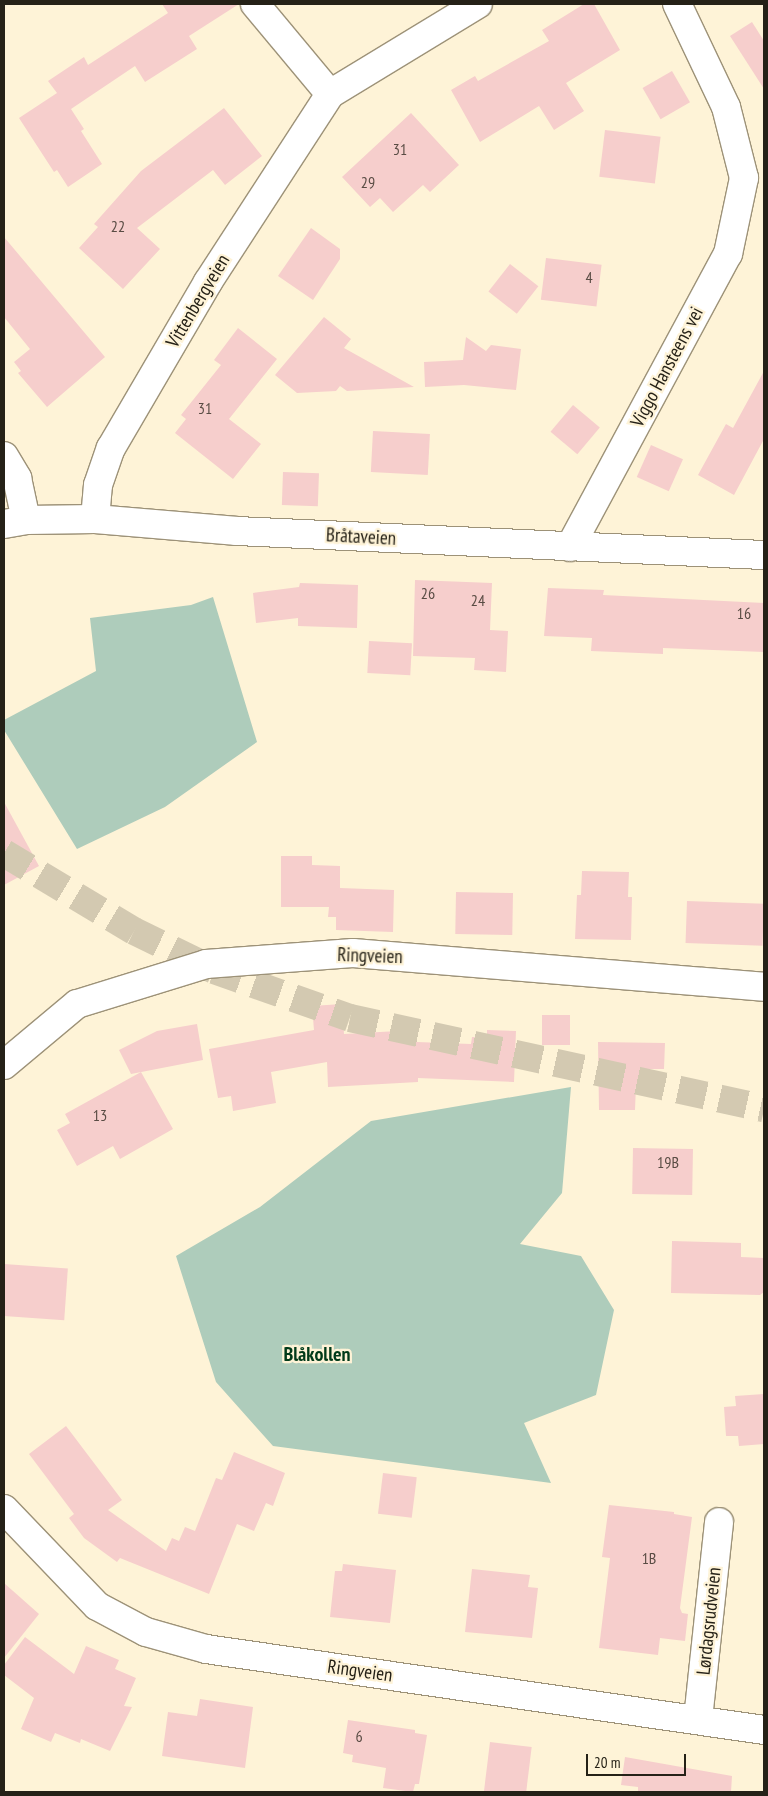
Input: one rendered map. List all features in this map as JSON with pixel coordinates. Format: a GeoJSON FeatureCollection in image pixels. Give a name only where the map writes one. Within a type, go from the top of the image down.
{"type":"FeatureCollection","features":[{"type":"Feature","properties":{"kind":"street"},"geometry":{"type":"LineString","coordinates":[[255,4],[330,94]]}},
{"type":"Feature","properties":{"kind":"street","name":"Vittenbergveien"},"geometry":{"type":"LineString","coordinates":[[95,520],[98,485],[111,448],[208,282],[330,94],[478,4]]}},
{"type":"Feature","properties":{"kind":"street","name":"Viggo Hansteens vei"},"geometry":{"type":"LineString","coordinates":[[570,547],[728,254],[754,186],[726,107],[678,4]]}},
{"type":"Feature","properties":{"kind":"street","name":"Bråtaveien"},"geometry":{"type":"LineString","coordinates":[[4,456],[17,478],[15,522],[95,520],[185,528],[764,555]]}},
{"type":"Feature","properties":{"kind":"street","name":"Ringveien"},"geometry":{"type":"LineString","coordinates":[[4,1065],[77,1004],[206,964],[353,953],[764,987]]}},
{"type":"Feature","properties":{"kind":"street","name":"Ringveien"},"geometry":{"type":"LineString","coordinates":[[4,1509],[97,1606],[146,1632],[206,1649],[764,1730]]}},
{"type":"Feature","properties":{"kind":"street","name":"Lørdagsrudveien"},"geometry":{"type":"LineString","coordinates":[[698,1720],[720,1522]]}},
{"type":"Feature","properties":{"kind":"green space"},"geometry":{"type":"Polygon","coordinates":[[[213,597],[257,742],[165,807],[77,849],[4,730],[4,720],[96,671],[90,618],[191,605],[213,597]]]}},
{"type":"Feature","properties":{"kind":"green space"},"geometry":{"type":"Polygon","coordinates":[[[571,1087],[562,1193],[520,1244],[581,1256],[614,1310],[596,1395],[524,1423],[551,1483],[273,1446],[216,1382],[176,1256],[260,1207],[371,1121],[571,1087]]]}},
{"type":"Feature","properties":{"kind":"building"},"geometry":{"type":"Polygon","coordinates":[[[162,4],[239,4],[189,36],[197,49],[145,82],[135,66],[71,109],[84,129],[81,131],[102,164],[68,187],[57,170],[54,172],[19,118],[57,93],[48,81],[84,57],[88,65],[168,13],[162,4]]]}},
{"type":"Feature","properties":{"kind":"building"},"geometry":{"type":"Polygon","coordinates":[[[584,4],[594,4],[620,50],[566,83],[584,111],[554,130],[539,106],[480,142],[451,90],[475,76],[478,81],[549,41],[542,30],[584,4]]]}},
{"type":"Feature","properties":{"kind":"building"},"geometry":{"type":"Polygon","coordinates":[[[752,22],[764,41],[764,89],[730,36],[752,22]]]}},
{"type":"Feature","properties":{"kind":"building"},"geometry":{"type":"Polygon","coordinates":[[[672,71],[690,102],[661,119],[643,88],[672,71]]]}},
{"type":"Feature","properties":{"kind":"building"},"geometry":{"type":"Polygon","coordinates":[[[224,108],[262,156],[225,185],[213,170],[137,228],[160,249],[123,289],[79,248],[98,227],[94,224],[141,171],[224,108]]]}},
{"type":"Feature","properties":{"kind":"building"},"geometry":{"type":"Polygon","coordinates":[[[411,113],[459,165],[430,192],[423,185],[393,212],[380,198],[370,207],[342,177],[411,113]]]}},
{"type":"Feature","properties":{"kind":"building"},"geometry":{"type":"Polygon","coordinates":[[[605,130],[661,137],[655,183],[599,177],[605,130]]]}},
{"type":"Feature","properties":{"kind":"building"},"geometry":{"type":"Polygon","coordinates":[[[311,228],[340,249],[340,259],[313,300],[278,276],[311,228]]]}},
{"type":"Feature","properties":{"kind":"building"},"geometry":{"type":"Polygon","coordinates":[[[4,237],[105,357],[47,407],[18,373],[21,371],[14,362],[30,349],[4,317],[4,237]]]}},
{"type":"Feature","properties":{"kind":"building"},"geometry":{"type":"Polygon","coordinates":[[[546,258],[602,265],[596,307],[541,300],[546,258]]]}},
{"type":"Feature","properties":{"kind":"building"},"geometry":{"type":"Polygon","coordinates":[[[510,264],[538,286],[517,314],[488,292],[510,264]]]}},
{"type":"Feature","properties":{"kind":"building"},"geometry":{"type":"Polygon","coordinates":[[[324,317],[351,339],[344,348],[414,387],[347,391],[340,386],[336,391],[297,393],[275,375],[324,317]]]}},
{"type":"Feature","properties":{"kind":"building"},"geometry":{"type":"Polygon","coordinates":[[[238,328],[277,359],[229,419],[261,444],[233,479],[175,433],[186,419],[181,415],[221,365],[214,360],[238,328]]]}},
{"type":"Feature","properties":{"kind":"building"},"geometry":{"type":"Polygon","coordinates":[[[466,337],[486,351],[491,345],[521,349],[516,390],[464,385],[425,387],[424,362],[463,360],[466,337]]]}},
{"type":"Feature","properties":{"kind":"building"},"geometry":{"type":"Polygon","coordinates":[[[764,371],[764,439],[734,495],[698,475],[726,424],[733,428],[764,371]]]}},
{"type":"Feature","properties":{"kind":"building"},"geometry":{"type":"Polygon","coordinates":[[[573,405],[600,427],[577,454],[551,432],[573,405]]]}},
{"type":"Feature","properties":{"kind":"building"},"geometry":{"type":"Polygon","coordinates":[[[373,431],[430,434],[428,475],[371,472],[373,431]]]}},
{"type":"Feature","properties":{"kind":"building"},"geometry":{"type":"Polygon","coordinates":[[[651,445],[683,459],[669,491],[637,477],[651,445]]]}},
{"type":"Feature","properties":{"kind":"building"},"geometry":{"type":"Polygon","coordinates":[[[283,472],[319,473],[318,506],[282,505],[283,472]]]}},
{"type":"Feature","properties":{"kind":"building"},"geometry":{"type":"Polygon","coordinates":[[[415,580],[492,583],[490,630],[508,631],[506,672],[474,670],[475,658],[413,656],[415,580]]]}},
{"type":"Feature","properties":{"kind":"building"},"geometry":{"type":"Polygon","coordinates":[[[300,583],[358,585],[357,628],[298,626],[298,618],[256,623],[253,593],[299,587],[300,583]]]}},
{"type":"Feature","properties":{"kind":"building"},"geometry":{"type":"Polygon","coordinates":[[[548,588],[604,590],[603,595],[764,603],[764,652],[663,648],[663,654],[591,651],[592,638],[544,636],[548,588]]]}},
{"type":"Feature","properties":{"kind":"building"},"geometry":{"type":"Polygon","coordinates":[[[369,641],[412,643],[410,675],[367,673],[369,641]]]}},
{"type":"Feature","properties":{"kind":"building"},"geometry":{"type":"Polygon","coordinates":[[[4,802],[39,866],[4,885],[4,802]]]}},
{"type":"Feature","properties":{"kind":"building"},"geometry":{"type":"Polygon","coordinates":[[[281,856],[312,856],[312,865],[340,866],[340,888],[394,890],[393,932],[336,930],[336,917],[328,917],[329,907],[281,907],[281,856]]]}},
{"type":"Feature","properties":{"kind":"building"},"geometry":{"type":"Polygon","coordinates":[[[582,871],[629,872],[628,897],[632,897],[631,940],[575,939],[577,895],[581,895],[582,871]]]}},
{"type":"Feature","properties":{"kind":"building"},"geometry":{"type":"Polygon","coordinates":[[[456,892],[513,893],[512,935],[455,934],[456,892]]]}},
{"type":"Feature","properties":{"kind":"building"},"geometry":{"type":"Polygon","coordinates":[[[687,901],[764,904],[762,946],[686,943],[687,901]]]}},
{"type":"Feature","properties":{"kind":"building"},"geometry":{"type":"Polygon","coordinates":[[[342,1004],[344,1034],[416,1030],[417,1042],[471,1044],[472,1037],[487,1038],[487,1030],[516,1031],[514,1082],[418,1078],[418,1082],[328,1087],[327,1062],[271,1072],[276,1103],[233,1111],[231,1096],[218,1098],[209,1049],[314,1030],[312,1006],[342,1004]]]}},
{"type":"Feature","properties":{"kind":"building"},"geometry":{"type":"Polygon","coordinates":[[[542,1015],[570,1015],[570,1045],[542,1045],[542,1015]]]}},
{"type":"Feature","properties":{"kind":"building"},"geometry":{"type":"Polygon","coordinates":[[[197,1024],[203,1060],[131,1074],[119,1050],[157,1031],[197,1024]]]}},
{"type":"Feature","properties":{"kind":"building"},"geometry":{"type":"Polygon","coordinates":[[[598,1042],[665,1043],[664,1069],[649,1069],[649,1085],[636,1085],[635,1110],[599,1110],[598,1042]]]}},
{"type":"Feature","properties":{"kind":"building"},"geometry":{"type":"Polygon","coordinates":[[[141,1072],[173,1129],[120,1159],[113,1146],[77,1166],[57,1130],[70,1123],[65,1114],[141,1072]]]}},
{"type":"Feature","properties":{"kind":"building"},"geometry":{"type":"Polygon","coordinates":[[[633,1148],[693,1149],[692,1195],[632,1194],[633,1148]]]}},
{"type":"Feature","properties":{"kind":"building"},"geometry":{"type":"Polygon","coordinates":[[[672,1241],[741,1243],[741,1257],[764,1258],[764,1292],[760,1295],[671,1293],[672,1241]]]}},
{"type":"Feature","properties":{"kind":"building"},"geometry":{"type":"Polygon","coordinates":[[[4,1264],[68,1268],[64,1320],[4,1316],[4,1264]]]}},
{"type":"Feature","properties":{"kind":"building"},"geometry":{"type":"Polygon","coordinates":[[[764,1394],[764,1444],[739,1446],[738,1436],[726,1436],[724,1407],[736,1406],[735,1396],[764,1394]]]}},
{"type":"Feature","properties":{"kind":"building"},"geometry":{"type":"Polygon","coordinates":[[[66,1426],[122,1500],[108,1510],[166,1551],[172,1538],[179,1541],[185,1527],[195,1531],[216,1478],[222,1480],[234,1452],[285,1473],[273,1506],[266,1503],[254,1531],[237,1524],[209,1594],[120,1558],[117,1562],[84,1538],[69,1518],[74,1514],[29,1454],[66,1426]]]}},
{"type":"Feature","properties":{"kind":"building"},"geometry":{"type":"Polygon","coordinates":[[[383,1473],[417,1477],[412,1518],[378,1514],[383,1473]]]}},
{"type":"Feature","properties":{"kind":"building"},"geometry":{"type":"Polygon","coordinates":[[[609,1505],[674,1512],[674,1514],[692,1517],[680,1608],[682,1613],[688,1614],[685,1641],[660,1638],[658,1655],[599,1648],[610,1558],[602,1557],[609,1505]]]}},
{"type":"Feature","properties":{"kind":"building"},"geometry":{"type":"Polygon","coordinates":[[[343,1564],[396,1570],[390,1623],[330,1617],[335,1571],[342,1571],[343,1564]]]}},
{"type":"Feature","properties":{"kind":"building"},"geometry":{"type":"Polygon","coordinates":[[[472,1569],[530,1575],[528,1587],[538,1588],[532,1638],[465,1632],[472,1569]]]}},
{"type":"Feature","properties":{"kind":"building"},"geometry":{"type":"Polygon","coordinates":[[[4,1583],[39,1614],[4,1658],[4,1583]]]}},
{"type":"Feature","properties":{"kind":"building"},"geometry":{"type":"Polygon","coordinates":[[[25,1637],[74,1674],[86,1646],[119,1660],[115,1669],[136,1678],[124,1706],[132,1707],[110,1751],[81,1739],[80,1743],[55,1733],[51,1742],[21,1729],[34,1698],[4,1675],[4,1665],[25,1637]]]}},
{"type":"Feature","properties":{"kind":"building"},"geometry":{"type":"Polygon","coordinates":[[[200,1699],[253,1707],[245,1768],[162,1756],[168,1712],[197,1716],[200,1699]]]}},
{"type":"Feature","properties":{"kind":"building"},"geometry":{"type":"Polygon","coordinates":[[[348,1720],[415,1730],[415,1733],[427,1735],[419,1784],[415,1784],[413,1792],[383,1788],[386,1768],[352,1762],[353,1755],[343,1753],[348,1720]]]}},
{"type":"Feature","properties":{"kind":"building"},"geometry":{"type":"Polygon","coordinates":[[[490,1742],[532,1747],[526,1792],[484,1792],[490,1742]]]}},
{"type":"Feature","properties":{"kind":"building"},"geometry":{"type":"Polygon","coordinates":[[[625,1757],[732,1776],[731,1792],[638,1792],[638,1787],[621,1785],[625,1757]]]}},
{"type":"Feature","properties":{"kind":"tunnel"},"geometry":{"type":"LineString","coordinates":[[4,853],[134,931],[214,970],[350,1018],[764,1108]]}},
{"type":"Feature","properties":{"kind":"district","name":"Blåkollen"},"geometry":{"type":"Point","coordinates":[317,1354]}}]}
